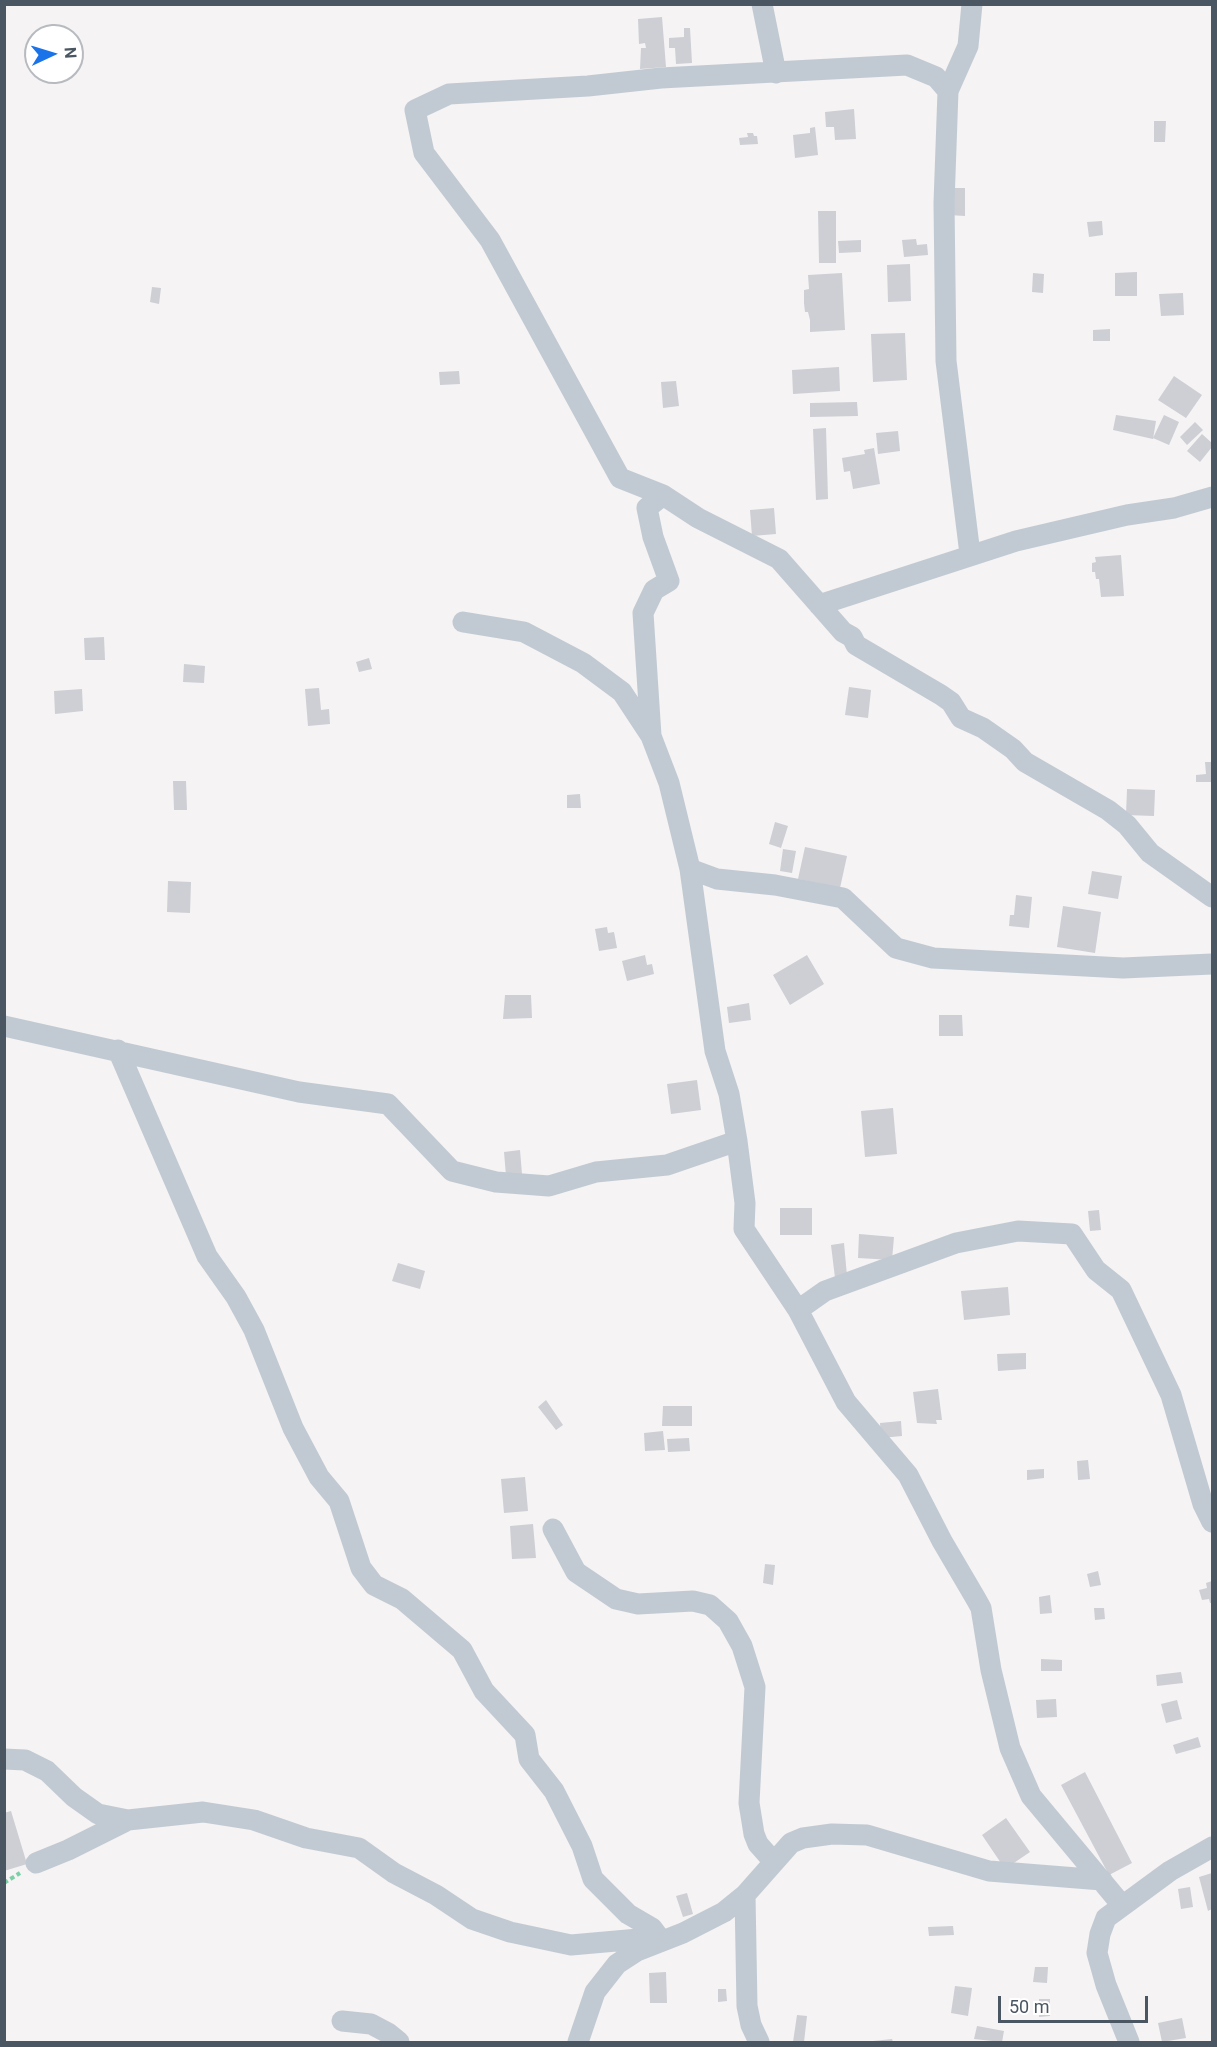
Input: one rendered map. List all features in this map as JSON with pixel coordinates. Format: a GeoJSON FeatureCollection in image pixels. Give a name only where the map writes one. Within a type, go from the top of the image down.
{"type":"FeatureCollection","features":[{"type":"Feature","properties":{"kind":"street"},"geometry":{"type":"LineString","coordinates":[[762,4],[776,73]]}},
{"type":"Feature","properties":{"kind":"street"},"geometry":{"type":"LineString","coordinates":[[970,554],[946,361],[944,203],[948,91],[968,46],[972,4]]}},
{"type":"Feature","properties":{"kind":"street"},"geometry":{"type":"LineString","coordinates":[[948,91],[936,77],[907,65],[661,78],[588,86],[449,94],[415,110],[424,153],[490,240],[620,478],[663,495],[698,518],[779,559],[843,632],[852,637],[856,645],[941,694],[951,702],[961,718],[1014,749],[1025,762],[1108,810],[1127,825],[1150,853],[1212,897]]}},
{"type":"Feature","properties":{"kind":"street"},"geometry":{"type":"LineString","coordinates":[[651,736],[643,613],[654,590],[669,581],[653,537],[647,508],[663,495]]}},
{"type":"Feature","properties":{"kind":"street"},"geometry":{"type":"LineString","coordinates":[[819,605],[970,554],[1016,541],[1127,515],[1174,508],[1212,497]]}},
{"type":"Feature","properties":{"kind":"street"},"geometry":{"type":"LineString","coordinates":[[463,622],[524,632],[583,663],[622,692],[651,736],[669,783],[690,869],[715,1051],[729,1094],[737,1141],[745,1203],[744,1229],[798,1310],[846,1402],[908,1475],[942,1541],[981,1608],[991,1670],[1010,1748],[1031,1796],[1121,1904]]}},
{"type":"Feature","properties":{"kind":"street"},"geometry":{"type":"LineString","coordinates":[[690,869],[717,879],[775,885],[843,898],[896,948],[933,958],[1123,968],[1212,964]]}},
{"type":"Feature","properties":{"kind":"street"},"geometry":{"type":"LineString","coordinates":[[4,1026],[299,1092],[388,1104],[452,1171],[496,1182],[549,1186],[596,1172],[667,1165],[737,1141]]}},
{"type":"Feature","properties":{"kind":"street"},"geometry":{"type":"LineString","coordinates":[[118,1050],[207,1256],[237,1298],[254,1330],[297,1436],[319,1477],[339,1501],[361,1568],[374,1585],[402,1599],[462,1650],[484,1691],[525,1735],[529,1759],[554,1791],[582,1846],[593,1879],[628,1914],[652,1929],[659,1940]]}},
{"type":"Feature","properties":{"kind":"street"},"geometry":{"type":"LineString","coordinates":[[798,1310],[825,1292],[956,1243],[1018,1231],[1072,1233],[1096,1270],[1121,1290],[1171,1395],[1203,1504],[1212,1521]]}},
{"type":"Feature","properties":{"kind":"street"},"geometry":{"type":"LineString","coordinates":[[553,1529],[576,1572],[615,1599],[638,1604],[693,1601],[710,1605],[728,1621],[742,1646],[755,1687],[749,1803],[754,1834],[758,1844],[774,1862]]}},
{"type":"Feature","properties":{"kind":"street"},"geometry":{"type":"LineString","coordinates":[[4,1759],[25,1760],[47,1771],[74,1797],[98,1814],[128,1820],[202,1812],[254,1820],[306,1838],[360,1848],[394,1873],[471,1919],[510,1932],[571,1945],[650,1938],[659,1940]]}},
{"type":"Feature","properties":{"kind":"street"},"geometry":{"type":"LineString","coordinates":[[36,1863],[94,1838],[128,1820]]}},
{"type":"Feature","properties":{"kind":"street"},"geometry":{"type":"LineString","coordinates":[[578,2043],[595,1992],[618,1964],[659,1940],[683,1933],[724,1912],[745,1895],[791,1843],[803,1838],[832,1834],[867,1835],[988,1871],[1102,1880]]}},
{"type":"Feature","properties":{"kind":"street"},"geometry":{"type":"LineString","coordinates":[[1129,2043],[1106,1985],[1097,1953],[1106,1918],[1121,1904],[1170,1871],[1212,1847]]}},
{"type":"Feature","properties":{"kind":"street"},"geometry":{"type":"LineString","coordinates":[[745,1895],[747,2006],[751,2025],[759,2043]]}},
{"type":"Feature","properties":{"kind":"street"},"geometry":{"type":"LineString","coordinates":[[342,2021],[371,2024],[388,2032],[399,2043]]}},
{"type":"Feature","properties":{"kind":"building"},"geometry":{"type":"Polygon","coordinates":[[[662,17],[666,67],[640,69],[641,48],[646,48],[645,43],[639,44],[638,19],[662,17]]]}},
{"type":"Feature","properties":{"kind":"building"},"geometry":{"type":"Polygon","coordinates":[[[684,28],[690,28],[692,63],[676,64],[675,48],[669,48],[669,38],[684,37],[684,28]]]}},
{"type":"Feature","properties":{"kind":"building"},"geometry":{"type":"Polygon","coordinates":[[[854,109],[856,139],[835,140],[834,127],[826,127],[825,112],[854,109]]]}},
{"type":"Feature","properties":{"kind":"building"},"geometry":{"type":"Polygon","coordinates":[[[1154,121],[1166,121],[1165,142],[1154,142],[1154,121]]]}},
{"type":"Feature","properties":{"kind":"building"},"geometry":{"type":"Polygon","coordinates":[[[815,127],[818,155],[795,158],[793,135],[810,133],[810,128],[815,127]]]}},
{"type":"Feature","properties":{"kind":"building"},"geometry":{"type":"Polygon","coordinates":[[[747,133],[757,136],[758,144],[740,145],[739,138],[748,137],[747,133]]]}},
{"type":"Feature","properties":{"kind":"building"},"geometry":{"type":"Polygon","coordinates":[[[950,188],[965,188],[965,216],[949,215],[950,188]]]}},
{"type":"Feature","properties":{"kind":"building"},"geometry":{"type":"Polygon","coordinates":[[[818,211],[836,211],[836,263],[819,263],[818,211]]]}},
{"type":"Feature","properties":{"kind":"building"},"geometry":{"type":"Polygon","coordinates":[[[1102,221],[1103,235],[1089,237],[1087,222],[1102,221]]]}},
{"type":"Feature","properties":{"kind":"building"},"geometry":{"type":"Polygon","coordinates":[[[916,239],[917,245],[927,244],[928,255],[904,257],[902,240],[916,239]]]}},
{"type":"Feature","properties":{"kind":"building"},"geometry":{"type":"Polygon","coordinates":[[[861,240],[861,252],[839,253],[838,241],[861,240]]]}},
{"type":"Feature","properties":{"kind":"building"},"geometry":{"type":"Polygon","coordinates":[[[910,264],[911,301],[888,302],[887,265],[910,264]]]}},
{"type":"Feature","properties":{"kind":"building"},"geometry":{"type":"Polygon","coordinates":[[[1137,272],[1137,296],[1115,296],[1115,273],[1137,272]]]}},
{"type":"Feature","properties":{"kind":"building"},"geometry":{"type":"Polygon","coordinates":[[[842,273],[845,330],[810,332],[810,320],[808,312],[805,312],[804,303],[804,290],[809,289],[808,275],[842,273]]]}},
{"type":"Feature","properties":{"kind":"building"},"geometry":{"type":"Polygon","coordinates":[[[1033,273],[1044,274],[1043,293],[1032,292],[1033,273]]]}},
{"type":"Feature","properties":{"kind":"building"},"geometry":{"type":"Polygon","coordinates":[[[152,287],[161,288],[159,304],[150,302],[152,287]]]}},
{"type":"Feature","properties":{"kind":"building"},"geometry":{"type":"Polygon","coordinates":[[[1183,293],[1184,315],[1161,316],[1159,294],[1183,293]]]}},
{"type":"Feature","properties":{"kind":"building"},"geometry":{"type":"Polygon","coordinates":[[[1110,329],[1110,341],[1093,341],[1093,330],[1110,329]]]}},
{"type":"Feature","properties":{"kind":"building"},"geometry":{"type":"Polygon","coordinates":[[[905,333],[907,380],[873,382],[871,334],[905,333]]]}},
{"type":"Feature","properties":{"kind":"building"},"geometry":{"type":"Polygon","coordinates":[[[839,367],[840,391],[793,394],[792,370],[839,367]]]}},
{"type":"Feature","properties":{"kind":"building"},"geometry":{"type":"Polygon","coordinates":[[[459,371],[460,384],[440,385],[439,372],[459,371]]]}},
{"type":"Feature","properties":{"kind":"building"},"geometry":{"type":"Polygon","coordinates":[[[1174,376],[1202,395],[1186,418],[1158,400],[1174,376]]]}},
{"type":"Feature","properties":{"kind":"building"},"geometry":{"type":"Polygon","coordinates":[[[676,381],[679,406],[663,408],[661,382],[676,381]]]}},
{"type":"Feature","properties":{"kind":"building"},"geometry":{"type":"Polygon","coordinates":[[[857,402],[858,416],[810,417],[810,403],[857,402]]]}},
{"type":"Feature","properties":{"kind":"building"},"geometry":{"type":"Polygon","coordinates":[[[1116,415],[1156,421],[1153,439],[1113,430],[1116,415]]]}},
{"type":"Feature","properties":{"kind":"building"},"geometry":{"type":"Polygon","coordinates":[[[1164,415],[1179,422],[1169,445],[1153,438],[1164,415]]]}},
{"type":"Feature","properties":{"kind":"building"},"geometry":{"type":"Polygon","coordinates":[[[1195,422],[1203,430],[1187,445],[1180,437],[1195,422]]]}},
{"type":"Feature","properties":{"kind":"building"},"geometry":{"type":"Polygon","coordinates":[[[826,428],[828,499],[816,500],[813,429],[826,428]]]}},
{"type":"Feature","properties":{"kind":"building"},"geometry":{"type":"Polygon","coordinates":[[[898,431],[900,451],[878,454],[876,433],[898,431]]]}},
{"type":"Feature","properties":{"kind":"building"},"geometry":{"type":"Polygon","coordinates":[[[1202,434],[1212,443],[1212,447],[1200,462],[1187,451],[1202,434]]]}},
{"type":"Feature","properties":{"kind":"building"},"geometry":{"type":"Polygon","coordinates":[[[874,448],[880,484],[853,489],[850,471],[844,472],[842,458],[865,454],[864,450],[874,448]]]}},
{"type":"Feature","properties":{"kind":"building"},"geometry":{"type":"Polygon","coordinates":[[[774,508],[776,534],[752,536],[750,510],[774,508]]]}},
{"type":"Feature","properties":{"kind":"building"},"geometry":{"type":"Polygon","coordinates":[[[1121,555],[1124,596],[1101,597],[1099,579],[1096,579],[1095,572],[1092,572],[1092,563],[1096,562],[1095,557],[1121,555]]]}},
{"type":"Feature","properties":{"kind":"building"},"geometry":{"type":"Polygon","coordinates":[[[104,637],[105,660],[85,660],[84,638],[104,637]]]}},
{"type":"Feature","properties":{"kind":"building"},"geometry":{"type":"Polygon","coordinates":[[[369,658],[372,669],[359,672],[356,662],[369,658]]]}},
{"type":"Feature","properties":{"kind":"building"},"geometry":{"type":"Polygon","coordinates":[[[184,664],[205,666],[204,683],[183,682],[184,664]]]}},
{"type":"Feature","properties":{"kind":"building"},"geometry":{"type":"Polygon","coordinates":[[[849,687],[871,690],[868,718],[845,715],[849,687]]]}},
{"type":"Feature","properties":{"kind":"building"},"geometry":{"type":"Polygon","coordinates":[[[319,688],[321,710],[329,709],[330,724],[308,726],[305,689],[319,688]]]}},
{"type":"Feature","properties":{"kind":"building"},"geometry":{"type":"Polygon","coordinates":[[[82,689],[83,711],[55,714],[54,691],[82,689]]]}},
{"type":"Feature","properties":{"kind":"building"},"geometry":{"type":"Polygon","coordinates":[[[1205,762],[1212,762],[1212,782],[1196,782],[1196,775],[1206,774],[1205,762]]]}},
{"type":"Feature","properties":{"kind":"building"},"geometry":{"type":"Polygon","coordinates":[[[173,781],[186,781],[187,810],[174,810],[173,781]]]}},
{"type":"Feature","properties":{"kind":"building"},"geometry":{"type":"Polygon","coordinates":[[[1127,789],[1155,790],[1154,816],[1126,815],[1127,789]]]}},
{"type":"Feature","properties":{"kind":"building"},"geometry":{"type":"Polygon","coordinates":[[[580,794],[581,808],[567,808],[567,795],[580,794]]]}},
{"type":"Feature","properties":{"kind":"building"},"geometry":{"type":"Polygon","coordinates":[[[775,822],[788,826],[781,848],[769,844],[775,822]]]}},
{"type":"Feature","properties":{"kind":"building"},"geometry":{"type":"Polygon","coordinates":[[[805,847],[847,856],[840,888],[798,879],[805,847]]]}},
{"type":"Feature","properties":{"kind":"building"},"geometry":{"type":"Polygon","coordinates":[[[783,849],[796,851],[792,873],[780,871],[783,849]]]}},
{"type":"Feature","properties":{"kind":"building"},"geometry":{"type":"Polygon","coordinates":[[[1092,871],[1122,876],[1118,899],[1088,894],[1092,871]]]}},
{"type":"Feature","properties":{"kind":"building"},"geometry":{"type":"Polygon","coordinates":[[[168,881],[191,882],[190,913],[167,912],[168,881]]]}},
{"type":"Feature","properties":{"kind":"building"},"geometry":{"type":"Polygon","coordinates":[[[1016,895],[1032,897],[1029,928],[1009,926],[1010,915],[1014,915],[1016,895]]]}},
{"type":"Feature","properties":{"kind":"building"},"geometry":{"type":"Polygon","coordinates":[[[1063,906],[1101,912],[1095,953],[1057,947],[1063,906]]]}},
{"type":"Feature","properties":{"kind":"building"},"geometry":{"type":"Polygon","coordinates":[[[607,927],[608,933],[614,932],[617,948],[599,951],[595,929],[607,927]]]}},
{"type":"Feature","properties":{"kind":"building"},"geometry":{"type":"Polygon","coordinates":[[[645,955],[647,965],[652,964],[654,974],[627,981],[622,961],[645,955]]]}},
{"type":"Feature","properties":{"kind":"building"},"geometry":{"type":"Polygon","coordinates":[[[807,955],[824,984],[790,1005],[773,975],[807,955]]]}},
{"type":"Feature","properties":{"kind":"building"},"geometry":{"type":"Polygon","coordinates":[[[505,995],[531,995],[532,1018],[503,1019],[505,995]]]}},
{"type":"Feature","properties":{"kind":"building"},"geometry":{"type":"Polygon","coordinates":[[[749,1003],[751,1020],[729,1023],[727,1007],[749,1003]]]}},
{"type":"Feature","properties":{"kind":"building"},"geometry":{"type":"Polygon","coordinates":[[[939,1015],[962,1015],[963,1036],[939,1036],[939,1015]]]}},
{"type":"Feature","properties":{"kind":"building"},"geometry":{"type":"Polygon","coordinates":[[[697,1080],[701,1110],[671,1114],[667,1084],[697,1080]]]}},
{"type":"Feature","properties":{"kind":"building"},"geometry":{"type":"Polygon","coordinates":[[[893,1108],[897,1154],[865,1157],[861,1111],[893,1108]]]}},
{"type":"Feature","properties":{"kind":"building"},"geometry":{"type":"Polygon","coordinates":[[[520,1150],[522,1174],[506,1176],[504,1152],[520,1150]]]}},
{"type":"Feature","properties":{"kind":"building"},"geometry":{"type":"Polygon","coordinates":[[[780,1208],[812,1208],[812,1235],[780,1235],[780,1208]]]}},
{"type":"Feature","properties":{"kind":"building"},"geometry":{"type":"Polygon","coordinates":[[[1099,1210],[1101,1230],[1090,1231],[1088,1211],[1099,1210]]]}},
{"type":"Feature","properties":{"kind":"building"},"geometry":{"type":"Polygon","coordinates":[[[859,1234],[894,1237],[892,1260],[858,1258],[859,1234]]]}},
{"type":"Feature","properties":{"kind":"building"},"geometry":{"type":"Polygon","coordinates":[[[844,1243],[847,1276],[835,1278],[831,1245],[844,1243]]]}},
{"type":"Feature","properties":{"kind":"building"},"geometry":{"type":"Polygon","coordinates":[[[398,1263],[425,1271],[420,1289],[392,1281],[398,1263]]]}},
{"type":"Feature","properties":{"kind":"building"},"geometry":{"type":"Polygon","coordinates":[[[1008,1287],[1010,1315],[964,1320],[961,1291],[1008,1287]]]}},
{"type":"Feature","properties":{"kind":"building"},"geometry":{"type":"Polygon","coordinates":[[[1026,1353],[1026,1369],[998,1371],[997,1354],[1026,1353]]]}},
{"type":"Feature","properties":{"kind":"building"},"geometry":{"type":"Polygon","coordinates":[[[938,1389],[942,1420],[936,1420],[937,1424],[917,1423],[913,1392],[938,1389]]]}},
{"type":"Feature","properties":{"kind":"building"},"geometry":{"type":"Polygon","coordinates":[[[546,1400],[563,1425],[556,1430],[538,1407],[546,1400]]]}},
{"type":"Feature","properties":{"kind":"building"},"geometry":{"type":"Polygon","coordinates":[[[663,1406],[692,1406],[692,1426],[662,1426],[663,1406]]]}},
{"type":"Feature","properties":{"kind":"building"},"geometry":{"type":"Polygon","coordinates":[[[901,1421],[902,1436],[881,1438],[880,1423],[901,1421]]]}},
{"type":"Feature","properties":{"kind":"building"},"geometry":{"type":"Polygon","coordinates":[[[663,1431],[665,1450],[645,1451],[644,1433],[663,1431]]]}},
{"type":"Feature","properties":{"kind":"building"},"geometry":{"type":"Polygon","coordinates":[[[689,1438],[690,1451],[668,1452],[667,1439],[689,1438]]]}},
{"type":"Feature","properties":{"kind":"building"},"geometry":{"type":"Polygon","coordinates":[[[1088,1460],[1090,1479],[1078,1480],[1077,1461],[1088,1460]]]}},
{"type":"Feature","properties":{"kind":"building"},"geometry":{"type":"Polygon","coordinates":[[[1044,1469],[1044,1478],[1027,1480],[1027,1470],[1044,1469]]]}},
{"type":"Feature","properties":{"kind":"building"},"geometry":{"type":"Polygon","coordinates":[[[525,1477],[528,1511],[504,1513],[501,1479],[525,1477]]]}},
{"type":"Feature","properties":{"kind":"building"},"geometry":{"type":"Polygon","coordinates":[[[533,1524],[536,1558],[512,1559],[510,1526],[533,1524]]]}},
{"type":"Feature","properties":{"kind":"building"},"geometry":{"type":"Polygon","coordinates":[[[765,1564],[775,1565],[773,1585],[763,1583],[765,1564]]]}},
{"type":"Feature","properties":{"kind":"building"},"geometry":{"type":"Polygon","coordinates":[[[1098,1571],[1101,1585],[1090,1587],[1087,1574],[1098,1571]]]}},
{"type":"Feature","properties":{"kind":"building"},"geometry":{"type":"Polygon","coordinates":[[[1212,1581],[1212,1603],[1210,1603],[1209,1599],[1202,1600],[1199,1590],[1207,1588],[1206,1583],[1212,1581]]]}},
{"type":"Feature","properties":{"kind":"building"},"geometry":{"type":"Polygon","coordinates":[[[1050,1595],[1052,1613],[1040,1614],[1039,1597],[1050,1595]]]}},
{"type":"Feature","properties":{"kind":"building"},"geometry":{"type":"Polygon","coordinates":[[[1094,1608],[1104,1608],[1105,1619],[1095,1620],[1094,1608]]]}},
{"type":"Feature","properties":{"kind":"building"},"geometry":{"type":"Polygon","coordinates":[[[1041,1659],[1062,1660],[1062,1671],[1041,1671],[1041,1659]]]}},
{"type":"Feature","properties":{"kind":"building"},"geometry":{"type":"Polygon","coordinates":[[[1181,1672],[1183,1683],[1157,1686],[1156,1675],[1181,1672]]]}},
{"type":"Feature","properties":{"kind":"building"},"geometry":{"type":"Polygon","coordinates":[[[1056,1699],[1057,1717],[1037,1718],[1036,1700],[1056,1699]]]}},
{"type":"Feature","properties":{"kind":"building"},"geometry":{"type":"Polygon","coordinates":[[[1177,1700],[1182,1719],[1166,1723],[1161,1704],[1177,1700]]]}},
{"type":"Feature","properties":{"kind":"building"},"geometry":{"type":"Polygon","coordinates":[[[1198,1737],[1201,1747],[1176,1754],[1173,1745],[1198,1737]]]}},
{"type":"Feature","properties":{"kind":"building"},"geometry":{"type":"Polygon","coordinates":[[[1085,1772],[1132,1863],[1109,1875],[1061,1785],[1085,1772]]]}},
{"type":"Feature","properties":{"kind":"building"},"geometry":{"type":"Polygon","coordinates":[[[11,1811],[27,1864],[4,1871],[4,1813],[11,1811]]]}},
{"type":"Feature","properties":{"kind":"building"},"geometry":{"type":"Polygon","coordinates":[[[1006,1818],[1030,1852],[1005,1869],[982,1835],[1006,1818]]]}},
{"type":"Feature","properties":{"kind":"building"},"geometry":{"type":"Polygon","coordinates":[[[1212,1873],[1212,1909],[1208,1911],[1199,1877],[1212,1873]]]}},
{"type":"Feature","properties":{"kind":"building"},"geometry":{"type":"Polygon","coordinates":[[[1190,1887],[1193,1907],[1181,1909],[1178,1889],[1190,1887]]]}},
{"type":"Feature","properties":{"kind":"building"},"geometry":{"type":"Polygon","coordinates":[[[687,1893],[693,1914],[683,1917],[676,1896],[687,1893]]]}},
{"type":"Feature","properties":{"kind":"building"},"geometry":{"type":"Polygon","coordinates":[[[953,1926],[954,1935],[929,1936],[928,1927],[953,1926]]]}},
{"type":"Feature","properties":{"kind":"building"},"geometry":{"type":"Polygon","coordinates":[[[1035,1967],[1048,1967],[1047,1983],[1033,1982],[1035,1967]]]}},
{"type":"Feature","properties":{"kind":"building"},"geometry":{"type":"Polygon","coordinates":[[[666,1972],[667,2003],[650,2003],[649,1973],[666,1972]]]}},
{"type":"Feature","properties":{"kind":"building"},"geometry":{"type":"Polygon","coordinates":[[[955,1986],[972,1988],[968,2016],[951,2013],[955,1986]]]}},
{"type":"Feature","properties":{"kind":"building"},"geometry":{"type":"Polygon","coordinates":[[[718,1989],[726,1989],[727,2001],[718,2002],[718,1989]]]}},
{"type":"Feature","properties":{"kind":"building"},"geometry":{"type":"Polygon","coordinates":[[[1039,1999],[1050,1999],[1050,2016],[1039,2017],[1039,1999]]]}},
{"type":"Feature","properties":{"kind":"building"},"geometry":{"type":"Polygon","coordinates":[[[797,2015],[807,2016],[804,2042],[793,2042],[797,2015]]]}},
{"type":"Feature","properties":{"kind":"building"},"geometry":{"type":"Polygon","coordinates":[[[1182,2018],[1186,2038],[1162,2042],[1158,2023],[1182,2018]]]}},
{"type":"Feature","properties":{"kind":"building"},"geometry":{"type":"Polygon","coordinates":[[[977,2026],[1004,2031],[1002,2042],[974,2039],[977,2026]]]}},
{"type":"Feature","properties":{"kind":"building"},"geometry":{"type":"Polygon","coordinates":[[[892,2039],[893,2042],[873,2042],[873,2041],[892,2039]]]}}]}
